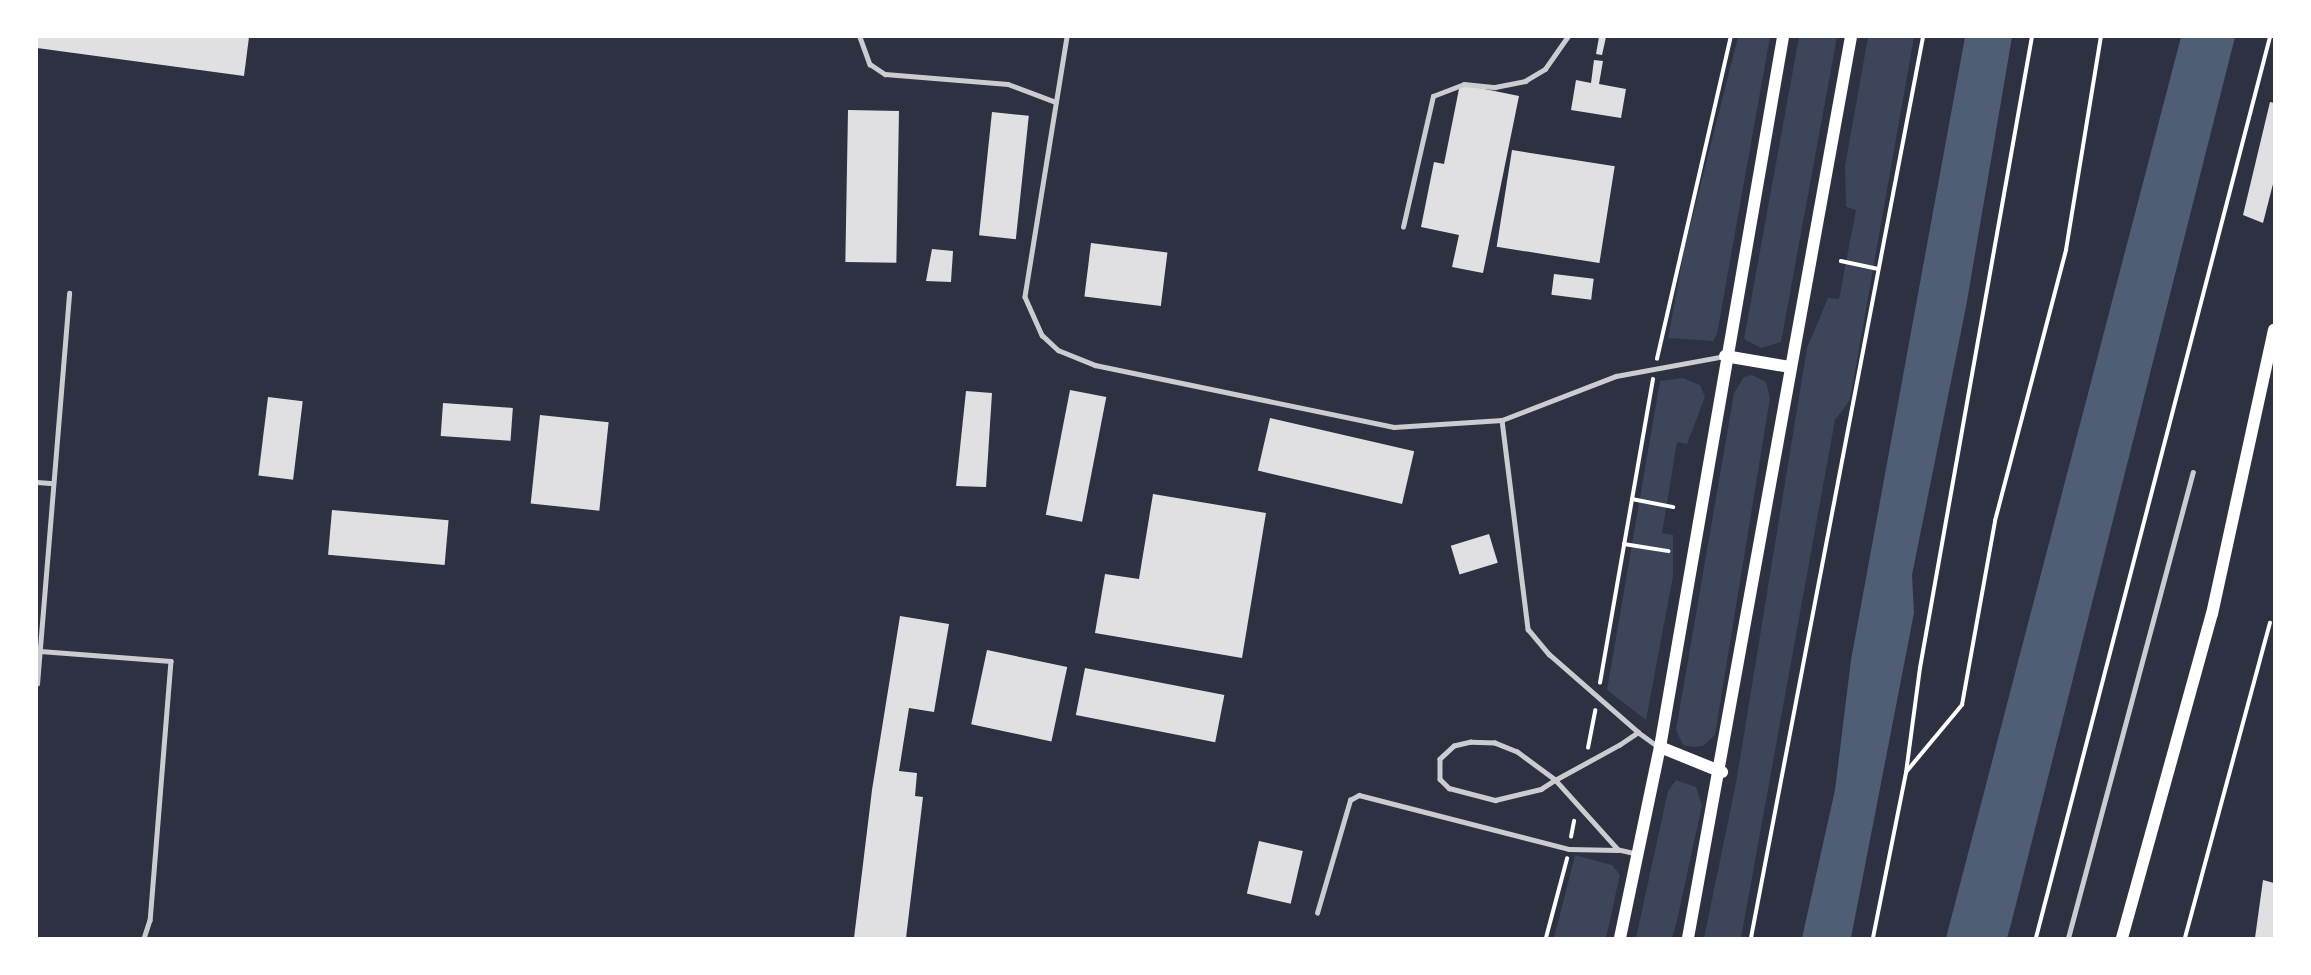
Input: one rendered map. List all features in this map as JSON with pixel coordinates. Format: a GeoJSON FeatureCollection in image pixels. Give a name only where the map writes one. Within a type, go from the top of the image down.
{"type":"FeatureCollection","features":[{"type":"Feature","properties":{"kind":"main road"},"geometry":{"type":"LineString","coordinates":[[1620,938],[1640,854],[1660,747],[1725,356],[1783,37]]}},
{"type":"Feature","properties":{"kind":"main road"},"geometry":{"type":"LineString","coordinates":[[1688,938],[1721,772],[1790,367],[1851,37]]}},
{"type":"Feature","properties":{"kind":"main road"},"geometry":{"type":"LineString","coordinates":[[2122,938],[2212,614],[2274,330]]}},
{"type":"Feature","properties":{"kind":"main road"},"geometry":{"type":"LineString","coordinates":[[1725,356],[1790,367]]}},
{"type":"Feature","properties":{"kind":"main road"},"geometry":{"type":"LineString","coordinates":[[1660,747],[1721,772]]}},
{"type":"Feature","properties":{"kind":"lane"},"geometry":{"type":"LineString","coordinates":[[860,37],[870,64],[885,74],[1008,83],[1056,102]]}},
{"type":"Feature","properties":{"kind":"lane"},"geometry":{"type":"LineString","coordinates":[[1067,37],[1025,297],[1042,335],[1058,349],[1095,365],[1394,427],[1502,421],[1616,376],[1656,366],[1725,356]]}},
{"type":"Feature","properties":{"kind":"lane"},"geometry":{"type":"LineString","coordinates":[[1404,227],[1433,96],[1464,84],[1495,86],[1525,81],[1545,69],[1567,37]]}},
{"type":"Feature","properties":{"kind":"lane"},"geometry":{"type":"LineString","coordinates":[[37,684],[69,293]]}},
{"type":"Feature","properties":{"kind":"lane"},"geometry":{"type":"LineString","coordinates":[[1502,421],[1524,616],[1536,642],[1638,732],[1660,747]]}},
{"type":"Feature","properties":{"kind":"lane"},"geometry":{"type":"LineString","coordinates":[[2068,938],[2193,473]]}},
{"type":"Feature","properties":{"kind":"lane"},"geometry":{"type":"LineString","coordinates":[[37,482],[53,483]]}},
{"type":"Feature","properties":{"kind":"lane"},"geometry":{"type":"LineString","coordinates":[[40,651],[171,661],[150,920],[145,938]]}},
{"type":"Feature","properties":{"kind":"lane"},"geometry":{"type":"LineString","coordinates":[[1618,850],[1555,780],[1517,752],[1495,743],[1454,746],[1440,760],[1440,779],[1463,795],[1495,800],[1555,780],[1638,732]]}},
{"type":"Feature","properties":{"kind":"lane"},"geometry":{"type":"LineString","coordinates":[[1317,913],[1350,800],[1359,795],[1569,849],[1618,850],[1640,854]]}},
{"type":"Feature","properties":{"kind":"path"},"geometry":{"type":"LineString","coordinates":[[1585,764],[1680,242],[1731,37]]}},
{"type":"Feature","properties":{"kind":"path"},"geometry":{"type":"LineString","coordinates":[[1751,938],[1923,37]]}},
{"type":"Feature","properties":{"kind":"path"},"geometry":{"type":"LineString","coordinates":[[1873,938],[1906,773],[1920,668],[2032,37]]}},
{"type":"Feature","properties":{"kind":"path"},"geometry":{"type":"LineString","coordinates":[[1906,773],[1962,705],[1995,521],[2066,250],[2101,37]]}},
{"type":"Feature","properties":{"kind":"path"},"geometry":{"type":"LineString","coordinates":[[2036,938],[2270,37]]}},
{"type":"Feature","properties":{"kind":"path"},"geometry":{"type":"LineString","coordinates":[[1841,261],[1878,269]]}},
{"type":"Feature","properties":{"kind":"path"},"geometry":{"type":"LineString","coordinates":[[1632,499],[1673,507]]}},
{"type":"Feature","properties":{"kind":"path"},"geometry":{"type":"LineString","coordinates":[[1624,544],[1668,551]]}},
{"type":"Feature","properties":{"kind":"path"},"geometry":{"type":"LineString","coordinates":[[2185,938],[2270,623]]}},
{"type":"Feature","properties":{"kind":"path"},"geometry":{"type":"LineString","coordinates":[[1546,938],[1577,806]]}},
{"type":"Feature","properties":{"kind":"shaded area"},"geometry":{"type":"Polygon","coordinates":[[[1738,37],[1770,37],[1717,334],[1713,341],[1668,338],[1685,246],[1738,37]]]}},
{"type":"Feature","properties":{"kind":"shaded area"},"geometry":{"type":"Polygon","coordinates":[[[1799,37],[1837,37],[1781,342],[1761,348],[1744,339],[1799,37]]]}},
{"type":"Feature","properties":{"kind":"shaded area"},"geometry":{"type":"Polygon","coordinates":[[[1868,37],[1914,37],[1850,400],[1835,420],[1741,938],[1704,938],[1736,783],[1807,348],[1828,298],[1839,299],[1856,210],[1846,207],[1845,166],[1868,37]]]}},
{"type":"Feature","properties":{"kind":"shaded area"},"geometry":{"type":"Polygon","coordinates":[[[1965,37],[2012,37],[1966,307],[1912,575],[1914,613],[1851,938],[1802,938],[1835,790],[1851,660],[1965,37]]]}},
{"type":"Feature","properties":{"kind":"shaded area"},"geometry":{"type":"Polygon","coordinates":[[[2181,37],[2235,37],[2011,924],[2007,938],[1946,938],[2181,37]]]}},
{"type":"Feature","properties":{"kind":"shaded area"},"geometry":{"type":"Polygon","coordinates":[[[1752,375],[1766,382],[1770,398],[1715,735],[1703,746],[1693,747],[1683,745],[1676,730],[1734,393],[1744,377],[1752,375]]]}},
{"type":"Feature","properties":{"kind":"shaded area"},"geometry":{"type":"Polygon","coordinates":[[[1683,378],[1700,385],[1705,397],[1687,444],[1677,442],[1662,533],[1673,535],[1673,576],[1646,720],[1607,690],[1660,381],[1683,378]]]}},
{"type":"Feature","properties":{"kind":"shaded area"},"geometry":{"type":"Polygon","coordinates":[[[1676,780],[1696,787],[1702,805],[1677,921],[1672,938],[1636,938],[1668,791],[1676,780]]]}},
{"type":"Feature","properties":{"kind":"shaded area"},"geometry":{"type":"Polygon","coordinates":[[[1575,855],[1612,865],[1620,875],[1606,938],[1554,938],[1575,855]]]}},
{"type":"Feature","properties":{"kind":"building"},"geometry":{"type":"Polygon","coordinates":[[[37,37],[249,37],[244,76],[37,48],[37,37]]]}},
{"type":"Feature","properties":{"kind":"building"},"geometry":{"type":"Polygon","coordinates":[[[1599,37],[1606,37],[1602,55],[1596,54],[1599,37]]]}},
{"type":"Feature","properties":{"kind":"building"},"geometry":{"type":"Polygon","coordinates":[[[1594,60],[1603,61],[1599,84],[1626,89],[1621,118],[1571,110],[1576,80],[1591,83],[1594,60]]]}},
{"type":"Feature","properties":{"kind":"building"},"geometry":{"type":"Polygon","coordinates":[[[1460,84],[1519,96],[1483,273],[1452,267],[1459,235],[1421,227],[1434,162],[1444,164],[1460,84]]]}},
{"type":"Feature","properties":{"kind":"building"},"geometry":{"type":"Polygon","coordinates":[[[2270,102],[2274,103],[2274,180],[2263,223],[2243,215],[2270,102]]]}},
{"type":"Feature","properties":{"kind":"building"},"geometry":{"type":"Polygon","coordinates":[[[848,110],[899,111],[896,263],[845,262],[848,110]]]}},
{"type":"Feature","properties":{"kind":"building"},"geometry":{"type":"Polygon","coordinates":[[[992,112],[1029,116],[1016,239],[979,235],[992,112]]]}},
{"type":"Feature","properties":{"kind":"building"},"geometry":{"type":"Polygon","coordinates":[[[1512,150],[1615,166],[1599,263],[1497,247],[1512,150]]]}},
{"type":"Feature","properties":{"kind":"building"},"geometry":{"type":"Polygon","coordinates":[[[1091,243],[1167,252],[1161,306],[1084,297],[1091,243]]]}},
{"type":"Feature","properties":{"kind":"building"},"geometry":{"type":"Polygon","coordinates":[[[932,249],[953,251],[951,282],[926,281],[932,249]]]}},
{"type":"Feature","properties":{"kind":"building"},"geometry":{"type":"Polygon","coordinates":[[[1554,274],[1594,279],[1591,300],[1551,295],[1554,274]]]}},
{"type":"Feature","properties":{"kind":"building"},"geometry":{"type":"Polygon","coordinates":[[[1070,390],[1106,397],[1082,522],[1046,515],[1070,390]]]}},
{"type":"Feature","properties":{"kind":"building"},"geometry":{"type":"Polygon","coordinates":[[[966,391],[992,393],[986,487],[956,486],[966,391]]]}},
{"type":"Feature","properties":{"kind":"building"},"geometry":{"type":"Polygon","coordinates":[[[268,397],[303,401],[293,480],[258,475],[268,397]]]}},
{"type":"Feature","properties":{"kind":"building"},"geometry":{"type":"Polygon","coordinates":[[[443,403],[513,408],[511,441],[441,436],[443,403]]]}},
{"type":"Feature","properties":{"kind":"building"},"geometry":{"type":"Polygon","coordinates":[[[540,415],[609,422],[599,511],[531,504],[540,415]]]}},
{"type":"Feature","properties":{"kind":"building"},"geometry":{"type":"Polygon","coordinates":[[[1270,418],[1414,451],[1402,504],[1258,471],[1270,418]]]}},
{"type":"Feature","properties":{"kind":"building"},"geometry":{"type":"Polygon","coordinates":[[[1153,494],[1266,513],[1242,658],[1095,633],[1105,574],[1139,579],[1153,494]]]}},
{"type":"Feature","properties":{"kind":"building"},"geometry":{"type":"Polygon","coordinates":[[[332,510],[449,520],[445,565],[328,555],[332,510]]]}},
{"type":"Feature","properties":{"kind":"building"},"geometry":{"type":"Polygon","coordinates":[[[1489,534],[1498,563],[1460,574],[1451,546],[1489,534]]]}},
{"type":"Feature","properties":{"kind":"building"},"geometry":{"type":"Polygon","coordinates":[[[900,616],[949,624],[934,712],[909,708],[899,771],[917,773],[915,796],[923,797],[906,938],[854,938],[872,790],[900,616]]]}},
{"type":"Feature","properties":{"kind":"building"},"geometry":{"type":"Polygon","coordinates":[[[987,650],[1067,667],[1051,741],[971,724],[987,650]]]}},
{"type":"Feature","properties":{"kind":"building"},"geometry":{"type":"Polygon","coordinates":[[[1085,668],[1224,695],[1215,742],[1076,715],[1085,668]]]}},
{"type":"Feature","properties":{"kind":"building"},"geometry":{"type":"Polygon","coordinates":[[[1259,841],[1303,851],[1291,904],[1247,894],[1259,841]]]}},
{"type":"Feature","properties":{"kind":"building"},"geometry":{"type":"Polygon","coordinates":[[[2263,880],[2274,883],[2274,938],[2255,938],[2263,880]]]}}]}
